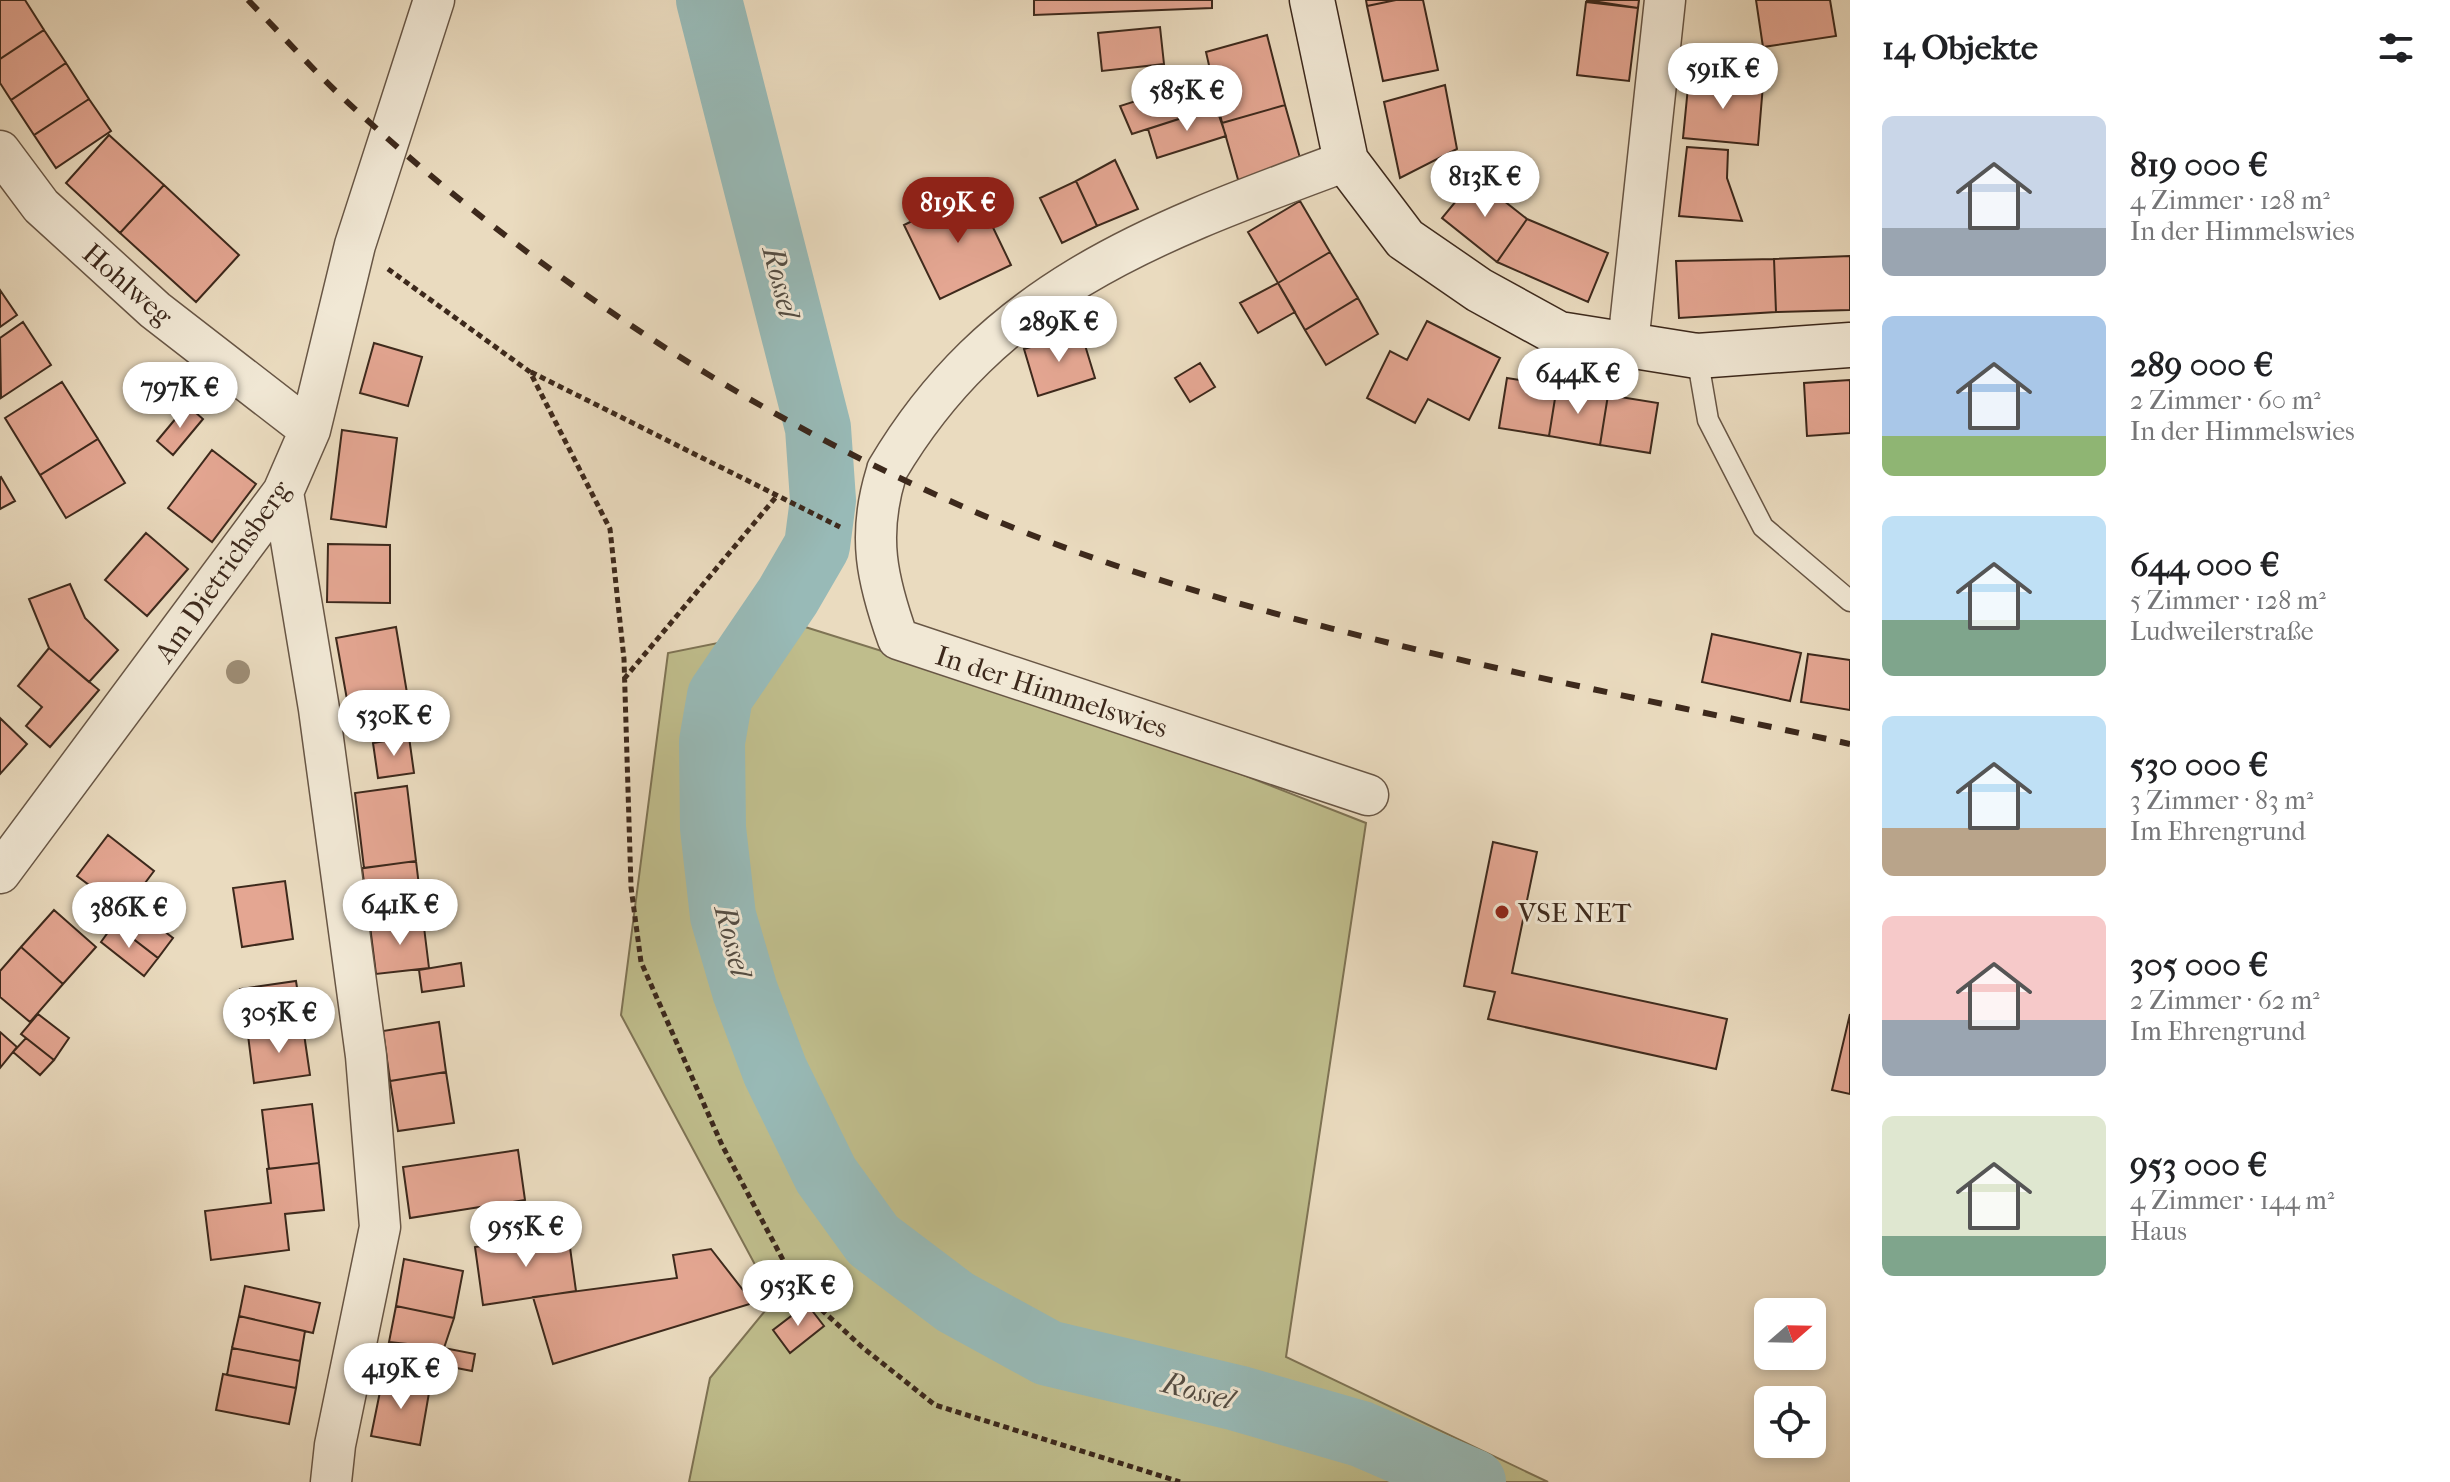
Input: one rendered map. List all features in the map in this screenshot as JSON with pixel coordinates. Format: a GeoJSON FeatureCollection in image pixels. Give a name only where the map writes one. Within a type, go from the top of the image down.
{"type":"FeatureCollection","features":[{"type":"Feature","properties":{"kind":"main road"},"geometry":{"type":"LineString","coordinates":[[1312,0],[1346,161],[1405,239],[1479,290],[1559,334],[1697,356],[1850,345]]}},
{"type":"Feature","properties":{"kind":"street","name":"Am Dietrichsberg"},"geometry":{"type":"LineString","coordinates":[[0,873],[283,492],[310,430],[355,245],[434,0]]}},
{"type":"Feature","properties":{"kind":"street"},"geometry":{"type":"LineString","coordinates":[[1628,344],[1665,0]]}},
{"type":"Feature","properties":{"kind":"street","name":"Hohlweg"},"geometry":{"type":"LineString","coordinates":[[0,151],[41,206],[155,310],[310,430]]}},
{"type":"Feature","properties":{"kind":"street","name":"In der Himmelswies"},"geometry":{"type":"LineString","coordinates":[[1346,161],[1184,221],[1105,260],[1033,306],[964,365],[911,429],[886,472],[874,520],[882,593],[898,639],[1368,795]]}},
{"type":"Feature","properties":{"kind":"street"},"geometry":{"type":"LineString","coordinates":[[283,492],[319,709],[364,1040],[380,1227],[335,1445],[331,1482]]}},
{"type":"Feature","properties":{"kind":"lane"},"geometry":{"type":"LineString","coordinates":[[1697,356],[1708,420],[1763,527],[1850,601]]}},
{"type":"Feature","properties":{"kind":"path"},"geometry":{"type":"LineString","coordinates":[[355,245],[530,372],[840,527]]}},
{"type":"Feature","properties":{"kind":"path"},"geometry":{"type":"LineString","coordinates":[[530,372],[610,529],[624,679],[631,887],[641,962],[722,1145],[798,1288],[862,1347],[935,1405],[1180,1482]]}},
{"type":"Feature","properties":{"kind":"path"},"geometry":{"type":"LineString","coordinates":[[624,679],[776,497]]}},
{"type":"Feature","properties":{"kind":"shaded area"},"geometry":{"type":"Polygon","coordinates":[[[802,626],[1105,721],[1366,823],[1286,1357],[1548,1482],[689,1482],[710,1378],[774,1300],[621,1015],[668,653],[802,626]]]}},
{"type":"Feature","properties":{"kind":"building"},"geometry":{"type":"Polygon","coordinates":[[[0,0],[25,0],[44,30],[0,59],[0,0]]]}},
{"type":"Feature","properties":{"kind":"building"},"geometry":{"type":"Polygon","coordinates":[[[1034,0],[1212,0],[1212,8],[1034,15],[1034,0]]]}},
{"type":"Feature","properties":{"kind":"building"},"geometry":{"type":"Polygon","coordinates":[[[1366,0],[1396,0],[1367,6],[1366,0]]]}},
{"type":"Feature","properties":{"kind":"building"},"geometry":{"type":"Polygon","coordinates":[[[1396,0],[1423,0],[1438,70],[1383,81],[1367,6],[1396,0]]]}},
{"type":"Feature","properties":{"kind":"building"},"geometry":{"type":"Polygon","coordinates":[[[1586,0],[1639,0],[1638,8],[1586,0]]]}},
{"type":"Feature","properties":{"kind":"building"},"geometry":{"type":"Polygon","coordinates":[[[1756,0],[1830,0],[1836,36],[1763,47],[1756,0]]]}},
{"type":"Feature","properties":{"kind":"building"},"geometry":{"type":"Polygon","coordinates":[[[1586,2],[1638,8],[1629,81],[1577,75],[1586,2]]]}},
{"type":"Feature","properties":{"kind":"building"},"geometry":{"type":"Polygon","coordinates":[[[1160,27],[1164,64],[1102,71],[1098,33],[1160,27]]]}},
{"type":"Feature","properties":{"kind":"building"},"geometry":{"type":"Polygon","coordinates":[[[44,30],[66,63],[11,100],[0,83],[0,59],[44,30]]]}},
{"type":"Feature","properties":{"kind":"building"},"geometry":{"type":"Polygon","coordinates":[[[1267,35],[1285,105],[1222,123],[1206,52],[1267,35]]]}},
{"type":"Feature","properties":{"kind":"building"},"geometry":{"type":"Polygon","coordinates":[[[66,63],[89,99],[34,135],[11,100],[66,63]]]}},
{"type":"Feature","properties":{"kind":"building"},"geometry":{"type":"Polygon","coordinates":[[[1211,77],[1216,107],[1132,134],[1120,106],[1211,77]]]}},
{"type":"Feature","properties":{"kind":"building"},"geometry":{"type":"Polygon","coordinates":[[[1689,77],[1763,85],[1758,145],[1683,138],[1689,77]]]}},
{"type":"Feature","properties":{"kind":"building"},"geometry":{"type":"Polygon","coordinates":[[[1445,85],[1457,149],[1400,178],[1384,102],[1445,85]]]}},
{"type":"Feature","properties":{"kind":"building"},"geometry":{"type":"Polygon","coordinates":[[[89,99],[111,131],[56,168],[34,135],[89,99]]]}},
{"type":"Feature","properties":{"kind":"building"},"geometry":{"type":"Polygon","coordinates":[[[1285,105],[1302,165],[1239,183],[1222,123],[1285,105]]]}},
{"type":"Feature","properties":{"kind":"building"},"geometry":{"type":"Polygon","coordinates":[[[1216,107],[1226,136],[1157,158],[1148,129],[1216,107]]]}},
{"type":"Feature","properties":{"kind":"building"},"geometry":{"type":"Polygon","coordinates":[[[109,135],[164,185],[120,233],[66,183],[109,135]]]}},
{"type":"Feature","properties":{"kind":"building"},"geometry":{"type":"Polygon","coordinates":[[[1687,147],[1728,150],[1727,178],[1742,221],[1679,216],[1687,147]]]}},
{"type":"Feature","properties":{"kind":"building"},"geometry":{"type":"Polygon","coordinates":[[[1115,160],[1138,209],[1097,226],[1076,181],[1115,160]]]}},
{"type":"Feature","properties":{"kind":"building"},"geometry":{"type":"Polygon","coordinates":[[[1475,178],[1527,219],[1497,262],[1442,218],[1475,178]]]}},
{"type":"Feature","properties":{"kind":"building"},"geometry":{"type":"Polygon","coordinates":[[[1076,181],[1097,226],[1062,243],[1040,198],[1076,181]]]}},
{"type":"Feature","properties":{"kind":"building"},"geometry":{"type":"Polygon","coordinates":[[[164,185],[239,255],[196,302],[120,233],[164,185]]]}},
{"type":"Feature","properties":{"kind":"building"},"geometry":{"type":"Polygon","coordinates":[[[975,190],[1011,265],[940,299],[904,225],[975,190]]]}},
{"type":"Feature","properties":{"kind":"building"},"geometry":{"type":"Polygon","coordinates":[[[1300,201],[1330,252],[1278,283],[1248,232],[1300,201]]]}},
{"type":"Feature","properties":{"kind":"building"},"geometry":{"type":"Polygon","coordinates":[[[1527,219],[1608,253],[1588,302],[1497,262],[1527,219]]]}},
{"type":"Feature","properties":{"kind":"building"},"geometry":{"type":"Polygon","coordinates":[[[1330,252],[1358,298],[1305,330],[1278,283],[1330,252]]]}},
{"type":"Feature","properties":{"kind":"building"},"geometry":{"type":"Polygon","coordinates":[[[1850,256],[1850,310],[1776,312],[1774,259],[1850,256]]]}},
{"type":"Feature","properties":{"kind":"building"},"geometry":{"type":"Polygon","coordinates":[[[1774,259],[1776,312],[1679,318],[1676,261],[1774,259]]]}},
{"type":"Feature","properties":{"kind":"building"},"geometry":{"type":"Polygon","coordinates":[[[1278,283],[1295,312],[1258,333],[1240,303],[1278,283]]]}},
{"type":"Feature","properties":{"kind":"building"},"geometry":{"type":"Polygon","coordinates":[[[0,290],[17,315],[0,327],[0,290]]]}},
{"type":"Feature","properties":{"kind":"building"},"geometry":{"type":"Polygon","coordinates":[[[1358,298],[1378,334],[1326,365],[1305,330],[1358,298]]]}},
{"type":"Feature","properties":{"kind":"building"},"geometry":{"type":"Polygon","coordinates":[[[1427,321],[1500,358],[1469,420],[1428,399],[1415,423],[1367,398],[1390,351],[1407,360],[1427,321]]]}},
{"type":"Feature","properties":{"kind":"building"},"geometry":{"type":"Polygon","coordinates":[[[23,322],[51,365],[1,398],[0,338],[23,322]]]}},
{"type":"Feature","properties":{"kind":"building"},"geometry":{"type":"Polygon","coordinates":[[[1081,332],[1095,378],[1038,396],[1024,349],[1081,332]]]}},
{"type":"Feature","properties":{"kind":"building"},"geometry":{"type":"Polygon","coordinates":[[[374,343],[422,357],[408,406],[360,393],[374,343]]]}},
{"type":"Feature","properties":{"kind":"building"},"geometry":{"type":"Polygon","coordinates":[[[1200,363],[1215,387],[1190,402],[1175,378],[1200,363]]]}},
{"type":"Feature","properties":{"kind":"building"},"geometry":{"type":"Polygon","coordinates":[[[1507,378],[1557,386],[1549,436],[1499,428],[1507,378]]]}},
{"type":"Feature","properties":{"kind":"building"},"geometry":{"type":"Polygon","coordinates":[[[1850,380],[1850,433],[1807,436],[1804,383],[1850,380]]]}},
{"type":"Feature","properties":{"kind":"building"},"geometry":{"type":"Polygon","coordinates":[[[62,382],[98,439],[40,475],[5,418],[62,382]]]}},
{"type":"Feature","properties":{"kind":"building"},"geometry":{"type":"Polygon","coordinates":[[[1557,386],[1608,395],[1600,445],[1549,436],[1557,386]]]}},
{"type":"Feature","properties":{"kind":"building"},"geometry":{"type":"Polygon","coordinates":[[[1608,395],[1658,403],[1650,453],[1600,445],[1608,395]]]}},
{"type":"Feature","properties":{"kind":"building"},"geometry":{"type":"Polygon","coordinates":[[[187,405],[203,419],[173,455],[157,441],[187,405]]]}},
{"type":"Feature","properties":{"kind":"building"},"geometry":{"type":"Polygon","coordinates":[[[342,430],[397,438],[386,527],[331,519],[342,430]]]}},
{"type":"Feature","properties":{"kind":"building"},"geometry":{"type":"Polygon","coordinates":[[[98,439],[125,483],[66,518],[40,475],[98,439]]]}},
{"type":"Feature","properties":{"kind":"building"},"geometry":{"type":"Polygon","coordinates":[[[212,450],[256,484],[212,542],[168,508],[212,450]]]}},
{"type":"Feature","properties":{"kind":"building"},"geometry":{"type":"Polygon","coordinates":[[[0,478],[15,501],[0,509],[0,478]]]}},
{"type":"Feature","properties":{"kind":"building"},"geometry":{"type":"Polygon","coordinates":[[[146,533],[188,569],[147,616],[105,580],[146,533]]]}},
{"type":"Feature","properties":{"kind":"building"},"geometry":{"type":"Polygon","coordinates":[[[328,544],[390,545],[390,603],[327,602],[328,544]]]}},
{"type":"Feature","properties":{"kind":"building"},"geometry":{"type":"Polygon","coordinates":[[[70,584],[85,618],[118,650],[89,682],[49,648],[29,599],[70,584]]]}},
{"type":"Feature","properties":{"kind":"building"},"geometry":{"type":"Polygon","coordinates":[[[396,627],[412,723],[353,733],[336,638],[396,627]]]}},
{"type":"Feature","properties":{"kind":"building"},"geometry":{"type":"Polygon","coordinates":[[[1712,634],[1801,653],[1790,701],[1702,682],[1712,634]]]}},
{"type":"Feature","properties":{"kind":"building"},"geometry":{"type":"Polygon","coordinates":[[[49,648],[99,690],[50,747],[26,726],[42,707],[18,686],[49,648]]]}},
{"type":"Feature","properties":{"kind":"building"},"geometry":{"type":"Polygon","coordinates":[[[1808,654],[1850,660],[1850,710],[1801,702],[1808,654]]]}},
{"type":"Feature","properties":{"kind":"building"},"geometry":{"type":"Polygon","coordinates":[[[0,718],[27,744],[0,774],[0,718]]]}},
{"type":"Feature","properties":{"kind":"building"},"geometry":{"type":"Polygon","coordinates":[[[409,737],[414,773],[378,778],[373,743],[409,737]]]}},
{"type":"Feature","properties":{"kind":"building"},"geometry":{"type":"Polygon","coordinates":[[[407,786],[416,861],[364,868],[355,793],[407,786]]]}},
{"type":"Feature","properties":{"kind":"building"},"geometry":{"type":"Polygon","coordinates":[[[108,835],[154,871],[124,911],[77,876],[108,835]]]}},
{"type":"Feature","properties":{"kind":"building","name":"VSE NET"},"geometry":{"type":"Polygon","coordinates":[[[1493,842],[1537,852],[1512,973],[1727,1019],[1716,1069],[1488,1019],[1495,992],[1464,986],[1493,842]]]}},
{"type":"Feature","properties":{"kind":"building"},"geometry":{"type":"Polygon","coordinates":[[[416,861],[423,919],[370,926],[362,868],[416,861]]]}},
{"type":"Feature","properties":{"kind":"building"},"geometry":{"type":"Polygon","coordinates":[[[285,881],[293,939],[242,947],[233,888],[285,881]]]}},
{"type":"Feature","properties":{"kind":"building"},"geometry":{"type":"Polygon","coordinates":[[[129,904],[173,938],[158,958],[114,924],[129,904]]]}},
{"type":"Feature","properties":{"kind":"building"},"geometry":{"type":"Polygon","coordinates":[[[54,910],[96,947],[63,984],[21,947],[54,910]]]}},
{"type":"Feature","properties":{"kind":"building"},"geometry":{"type":"Polygon","coordinates":[[[423,919],[429,968],[376,974],[370,926],[423,919]]]}},
{"type":"Feature","properties":{"kind":"building"},"geometry":{"type":"Polygon","coordinates":[[[114,924],[158,958],[144,976],[101,942],[114,924]]]}},
{"type":"Feature","properties":{"kind":"building"},"geometry":{"type":"Polygon","coordinates":[[[21,947],[63,984],[30,1022],[0,997],[0,971],[21,947]]]}},
{"type":"Feature","properties":{"kind":"building"},"geometry":{"type":"Polygon","coordinates":[[[461,963],[464,986],[422,992],[419,970],[461,963]]]}},
{"type":"Feature","properties":{"kind":"building"},"geometry":{"type":"Polygon","coordinates":[[[296,981],[303,1027],[248,1035],[240,989],[296,981]]]}},
{"type":"Feature","properties":{"kind":"building"},"geometry":{"type":"Polygon","coordinates":[[[38,1014],[69,1038],[54,1060],[21,1034],[38,1014]]]}},
{"type":"Feature","properties":{"kind":"building"},"geometry":{"type":"Polygon","coordinates":[[[1850,1014],[1850,1094],[1832,1090],[1850,1014]]]}},
{"type":"Feature","properties":{"kind":"building"},"geometry":{"type":"Polygon","coordinates":[[[439,1022],[446,1072],[390,1081],[383,1031],[439,1022]]]}},
{"type":"Feature","properties":{"kind":"building"},"geometry":{"type":"Polygon","coordinates":[[[303,1027],[310,1075],[254,1083],[248,1035],[303,1027]]]}},
{"type":"Feature","properties":{"kind":"building"},"geometry":{"type":"Polygon","coordinates":[[[0,1032],[17,1047],[0,1068],[0,1032]]]}},
{"type":"Feature","properties":{"kind":"building"},"geometry":{"type":"Polygon","coordinates":[[[26,1038],[54,1060],[40,1075],[13,1052],[26,1038]]]}},
{"type":"Feature","properties":{"kind":"building"},"geometry":{"type":"Polygon","coordinates":[[[446,1072],[454,1123],[398,1131],[390,1081],[446,1072]]]}},
{"type":"Feature","properties":{"kind":"building"},"geometry":{"type":"Polygon","coordinates":[[[312,1104],[319,1163],[269,1169],[262,1110],[312,1104]]]}},
{"type":"Feature","properties":{"kind":"building"},"geometry":{"type":"Polygon","coordinates":[[[518,1150],[525,1200],[410,1218],[403,1167],[518,1150]]]}},
{"type":"Feature","properties":{"kind":"building"},"geometry":{"type":"Polygon","coordinates":[[[319,1163],[324,1210],[285,1214],[289,1250],[211,1260],[205,1211],[271,1203],[267,1169],[319,1163]]]}},
{"type":"Feature","properties":{"kind":"building"},"geometry":{"type":"Polygon","coordinates":[[[568,1233],[576,1291],[483,1305],[475,1247],[568,1233]]]}},
{"type":"Feature","properties":{"kind":"building"},"geometry":{"type":"Polygon","coordinates":[[[711,1249],[753,1303],[553,1364],[533,1297],[677,1278],[673,1255],[711,1249]]]}},
{"type":"Feature","properties":{"kind":"building"},"geometry":{"type":"Polygon","coordinates":[[[404,1259],[463,1271],[454,1318],[396,1306],[404,1259]]]}},
{"type":"Feature","properties":{"kind":"building"},"geometry":{"type":"Polygon","coordinates":[[[245,1286],[320,1303],[313,1333],[239,1316],[245,1286]]]}},
{"type":"Feature","properties":{"kind":"building"},"geometry":{"type":"Polygon","coordinates":[[[807,1304],[824,1326],[790,1353],[773,1330],[807,1304]]]}},
{"type":"Feature","properties":{"kind":"building"},"geometry":{"type":"Polygon","coordinates":[[[396,1306],[454,1318],[444,1348],[389,1342],[396,1306]]]}},
{"type":"Feature","properties":{"kind":"building"},"geometry":{"type":"Polygon","coordinates":[[[239,1316],[305,1331],[300,1361],[232,1348],[239,1316]]]}},
{"type":"Feature","properties":{"kind":"building"},"geometry":{"type":"Polygon","coordinates":[[[232,1348],[300,1361],[296,1388],[227,1375],[232,1348]]]}},
{"type":"Feature","properties":{"kind":"building"},"geometry":{"type":"Polygon","coordinates":[[[444,1348],[475,1354],[472,1371],[441,1365],[444,1348]]]}},
{"type":"Feature","properties":{"kind":"building"},"geometry":{"type":"Polygon","coordinates":[[[387,1354],[423,1360],[420,1383],[383,1377],[387,1354]]]}},
{"type":"Feature","properties":{"kind":"building"},"geometry":{"type":"Polygon","coordinates":[[[223,1374],[296,1388],[289,1424],[216,1410],[223,1374]]]}},
{"type":"Feature","properties":{"kind":"building"},"geometry":{"type":"Polygon","coordinates":[[[383,1377],[430,1387],[420,1445],[371,1436],[383,1377]]]}},
{"type":"Feature","properties":{"kind":"waterway","name":"Rossel"},"geometry":{"type":"LineString","coordinates":[[709,0],[818,428],[823,500],[817,546],[788,596],[720,696],[712,742],[713,828],[723,916],[745,991],[775,1071],[826,1175],[873,1240],[955,1302],[1048,1353],[1237,1398],[1361,1434],[1473,1482]]}},
{"type":"Feature","properties":{"kind":"railway"},"geometry":{"type":"LineString","coordinates":[[248,0],[356,110],[443,186],[535,258],[631,325],[730,388],[832,444],[937,495],[1045,540],[1240,604],[1500,669],[1850,744]]}},
{"type":"Feature","properties":{"kind":"place","name":"VSE NET"},"geometry":{"type":"Point","coordinates":[1502,912]}}]}
